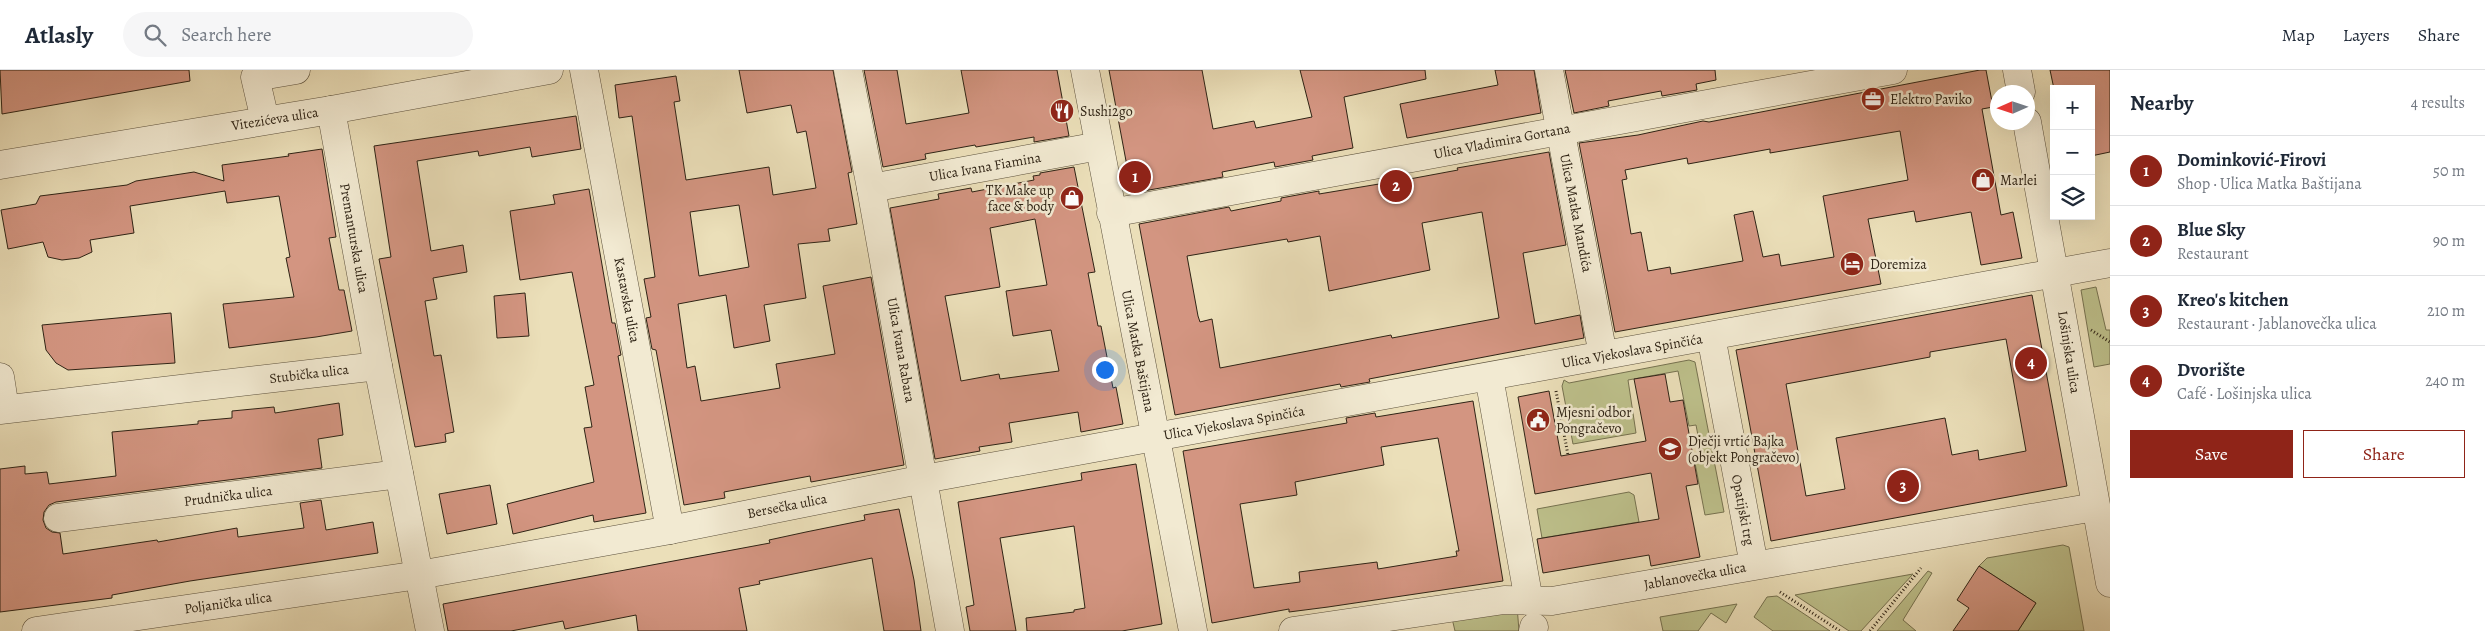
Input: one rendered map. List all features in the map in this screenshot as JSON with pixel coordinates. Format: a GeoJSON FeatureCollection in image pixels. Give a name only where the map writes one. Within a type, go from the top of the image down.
{"type":"FeatureCollection","features":[{"type":"Feature","properties":{"kind":"street"},"geometry":{"type":"LineString","coordinates":[[265,120],[256,77],[296,70]]}},
{"type":"Feature","properties":{"kind":"street","name":"Vitezićeva ulica"},"geometry":{"type":"LineString","coordinates":[[0,165],[331,110],[548,70]]}},
{"type":"Feature","properties":{"kind":"street","name":"Kastavska ulica"},"geometry":{"type":"LineString","coordinates":[[584,70],[670,530]]}},
{"type":"Feature","properties":{"kind":"street","name":"Ulica Ivana Rabara"},"geometry":{"type":"LineString","coordinates":[[848,70],[924,479],[950,631]]}},
{"type":"Feature","properties":{"kind":"street","name":"Ulica Matka Baštijana"},"geometry":{"type":"LineString","coordinates":[[1084,70],[1193,631]]}},
{"type":"Feature","properties":{"kind":"street","name":"Ulica Matka Mandića"},"geometry":{"type":"LineString","coordinates":[[1549,70],[1603,355]]}},
{"type":"Feature","properties":{"kind":"street","name":"Ulica Vladimira Gortana"},"geometry":{"type":"LineString","coordinates":[[1111,213],[1893,70]]}},
{"type":"Feature","properties":{"kind":"street"},"geometry":{"type":"LineString","coordinates":[[2017,70],[2020,85]]}},
{"type":"Feature","properties":{"kind":"street","name":"Premanturska ulica"},"geometry":{"type":"LineString","coordinates":[[331,110],[378,366]]}},
{"type":"Feature","properties":{"kind":"street","name":"Lošinjska ulica"},"geometry":{"type":"LineString","coordinates":[[2028,130],[2110,583]]}},
{"type":"Feature","properties":{"kind":"street","name":"Ulica Ivana Fiamina"},"geometry":{"type":"LineString","coordinates":[[871,188],[1099,146]]}},
{"type":"Feature","properties":{"kind":"street","name":"Ulica Vjekoslava Spinčića"},"geometry":{"type":"LineString","coordinates":[[1155,437],[2110,263]]}},
{"type":"Feature","properties":{"kind":"street","name":"Opatijski trg"},"geometry":{"type":"LineString","coordinates":[[1710,336],[1754,565]]}},
{"type":"Feature","properties":{"kind":"street"},"geometry":{"type":"LineString","coordinates":[[378,366],[430,631]]}},
{"type":"Feature","properties":{"kind":"street","name":"Stubička ulica"},"geometry":{"type":"LineString","coordinates":[[0,377],[2,410],[378,366]]}},
{"type":"Feature","properties":{"kind":"street"},"geometry":{"type":"LineString","coordinates":[[1489,377],[1530,601]]}},
{"type":"Feature","properties":{"kind":"street","name":"Bersečka ulica"},"geometry":{"type":"LineString","coordinates":[[419,575],[670,530],[924,479],[1155,437]]}},
{"type":"Feature","properties":{"kind":"street","name":"Prudnička ulica"},"geometry":{"type":"LineString","coordinates":[[58,518],[399,474]]}},
{"type":"Feature","properties":{"kind":"street","name":"Jablanovečka ulica"},"geometry":{"type":"LineString","coordinates":[[1293,631],[1504,600],[1552,601],[2095,507]]}},
{"type":"Feature","properties":{"kind":"street","name":"Poljanička ulica"},"geometry":{"type":"LineString","coordinates":[[36,631],[419,575]]}},
{"type":"Feature","properties":{"kind":"path"},"geometry":{"type":"LineString","coordinates":[[2089,329],[2110,342]]}},
{"type":"Feature","properties":{"kind":"path"},"geometry":{"type":"LineString","coordinates":[[1556,390],[1568,455]]}},
{"type":"Feature","properties":{"kind":"path"},"geometry":{"type":"LineString","coordinates":[[1870,631],[1922,568]]}},
{"type":"Feature","properties":{"kind":"path"},"geometry":{"type":"LineString","coordinates":[[1780,592],[1840,631]]}},
{"type":"Feature","properties":{"kind":"green space"},"geometry":{"type":"Polygon","coordinates":[[[2096,287],[2106,330],[2110,330],[2110,364],[2094,367],[2081,290],[2096,287]]]}},
{"type":"Feature","properties":{"kind":"green space"},"geometry":{"type":"Polygon","coordinates":[[[1689,360],[1695,362],[1724,512],[1705,515],[1695,463],[1703,462],[1696,425],[1689,426],[1678,371],[1628,380],[1636,433],[1573,444],[1562,386],[1564,380],[1569,383],[1689,360]]]}},
{"type":"Feature","properties":{"kind":"green space"},"geometry":{"type":"Polygon","coordinates":[[[1629,492],[1634,495],[1639,522],[1542,538],[1537,509],[1629,492]]]}},
{"type":"Feature","properties":{"kind":"green space"},"geometry":{"type":"Polygon","coordinates":[[[2063,545],[2069,547],[2084,631],[2018,631],[2036,603],[1979,566],[1987,558],[2063,545]]]}},
{"type":"Feature","properties":{"kind":"green space"},"geometry":{"type":"Polygon","coordinates":[[[1928,571],[1932,573],[1903,620],[1916,631],[1877,631],[1928,571]]]}},
{"type":"Feature","properties":{"kind":"green space"},"geometry":{"type":"Polygon","coordinates":[[[1913,574],[1861,631],[1849,631],[1795,595],[1913,574]]]}},
{"type":"Feature","properties":{"kind":"green space"},"geometry":{"type":"Polygon","coordinates":[[[1777,596],[1830,631],[1773,631],[1754,617],[1767,597],[1777,596]]]}},
{"type":"Feature","properties":{"kind":"green space"},"geometry":{"type":"Polygon","coordinates":[[[1737,604],[1726,623],[1711,613],[1698,631],[1663,631],[1660,617],[1737,604]]]}},
{"type":"Feature","properties":{"kind":"green space"},"geometry":{"type":"Polygon","coordinates":[[[1517,606],[1519,631],[1455,631],[1451,614],[1517,606]]]}},
{"type":"Feature","properties":{"kind":"building"},"geometry":{"type":"Polygon","coordinates":[[[0,70],[189,70],[190,81],[2,114],[0,70]]]}},
{"type":"Feature","properties":{"kind":"building"},"geometry":{"type":"Polygon","coordinates":[[[739,70],[833,70],[852,172],[848,173],[857,224],[828,229],[830,241],[798,244],[806,298],[764,305],[770,341],[734,348],[726,295],[678,304],[687,368],[695,366],[701,401],[780,388],[776,364],[835,354],[823,286],[871,277],[904,465],[811,482],[810,476],[724,492],[725,498],[684,505],[656,350],[652,349],[646,318],[651,317],[644,279],[655,277],[632,116],[619,118],[615,85],[676,76],[680,101],[674,102],[686,180],[769,167],[773,195],[816,188],[806,131],[797,133],[791,105],[747,113],[739,70]],[[739,205],[690,212],[699,276],[749,267],[739,205]]]}},
{"type":"Feature","properties":{"kind":"building"},"geometry":{"type":"Polygon","coordinates":[[[864,70],[897,70],[906,124],[969,113],[961,70],[1057,70],[1069,136],[1034,142],[1034,137],[976,147],[975,145],[925,154],[926,159],[883,167],[864,70]]]}},
{"type":"Feature","properties":{"kind":"building"},"geometry":{"type":"Polygon","coordinates":[[[1109,70],[1202,70],[1213,129],[1254,121],[1256,128],[1312,117],[1300,70],[1425,70],[1426,79],[1344,97],[1353,148],[1312,156],[1313,160],[1275,167],[1274,162],[1222,172],[1223,177],[1132,193],[1109,70]]]}},
{"type":"Feature","properties":{"kind":"building"},"geometry":{"type":"Polygon","coordinates":[[[1495,70],[1534,70],[1541,113],[1407,138],[1400,104],[1498,85],[1495,70]]]}},
{"type":"Feature","properties":{"kind":"building"},"geometry":{"type":"Polygon","coordinates":[[[1565,70],[1715,70],[1716,80],[1696,84],[1697,90],[1662,96],[1661,91],[1608,101],[1609,106],[1574,113],[1565,70]]]}},
{"type":"Feature","properties":{"kind":"building"},"geometry":{"type":"Polygon","coordinates":[[[1986,70],[1990,91],[1990,108],[1982,109],[2001,215],[2013,212],[2022,258],[1981,265],[1971,212],[1916,222],[1914,211],[1868,219],[1881,284],[1615,332],[1579,143],[1638,135],[1703,121],[1709,122],[1986,70]],[[1900,131],[1770,153],[1770,149],[1688,164],[1687,158],[1625,170],[1627,179],[1622,180],[1631,234],[1641,232],[1648,271],[1670,267],[1671,274],[1743,261],[1734,215],[1753,211],[1763,257],[1779,254],[1781,266],[1834,257],[1823,196],[1908,180],[1900,131]]]}},
{"type":"Feature","properties":{"kind":"building"},"geometry":{"type":"Polygon","coordinates":[[[2050,70],[2110,70],[2110,152],[2095,155],[2095,85],[2053,85],[2050,70]]]}},
{"type":"Feature","properties":{"kind":"building"},"geometry":{"type":"Polygon","coordinates":[[[576,116],[581,149],[532,157],[530,147],[479,156],[478,151],[417,161],[431,251],[463,245],[467,272],[433,278],[437,299],[425,301],[434,356],[441,355],[454,432],[445,434],[446,442],[415,447],[379,259],[391,257],[374,146],[576,116]]]}},
{"type":"Feature","properties":{"kind":"building"},"geometry":{"type":"Polygon","coordinates":[[[322,149],[336,237],[329,238],[339,290],[344,290],[352,331],[229,348],[223,304],[294,297],[286,258],[290,257],[279,196],[227,203],[225,191],[130,206],[134,233],[90,240],[92,252],[79,258],[62,260],[48,257],[43,242],[8,249],[1,210],[36,204],[40,196],[127,185],[136,181],[194,172],[224,181],[222,165],[289,156],[288,154],[322,149]]]}},
{"type":"Feature","properties":{"kind":"building"},"geometry":{"type":"Polygon","coordinates":[[[1549,152],[1566,245],[1523,253],[1535,324],[1580,315],[1584,338],[1369,379],[1370,382],[1341,387],[1340,384],[1175,415],[1139,224],[1229,207],[1231,211],[1281,201],[1281,198],[1319,191],[1319,194],[1415,178],[1458,170],[1457,168],[1549,152]],[[1482,212],[1422,223],[1430,270],[1329,291],[1320,236],[1288,242],[1287,239],[1187,256],[1198,316],[1200,322],[1212,319],[1220,368],[1391,335],[1392,338],[1499,318],[1482,212]]]}},
{"type":"Feature","properties":{"kind":"building"},"geometry":{"type":"Polygon","coordinates":[[[1074,167],[1095,272],[1088,273],[1098,326],[1101,326],[1113,388],[1116,387],[1123,424],[1081,432],[1078,412],[1009,423],[1012,442],[979,447],[980,451],[935,459],[890,208],[939,199],[938,194],[971,188],[972,192],[1034,180],[1033,176],[1040,175],[1040,173],[1074,167]],[[1035,219],[990,228],[1000,287],[945,296],[961,381],[999,374],[1000,379],[1059,371],[1051,330],[1013,336],[1006,291],[1047,285],[1035,219]]]}},
{"type":"Feature","properties":{"kind":"building"},"geometry":{"type":"Polygon","coordinates":[[[589,189],[612,323],[615,323],[621,355],[618,356],[646,513],[594,522],[593,515],[513,534],[507,504],[594,482],[584,428],[592,427],[585,387],[594,385],[572,272],[520,280],[510,211],[555,204],[553,195],[589,189]]]}},
{"type":"Feature","properties":{"kind":"building"},"geometry":{"type":"Polygon","coordinates":[[[525,293],[529,336],[497,338],[494,296],[525,293]]]}},
{"type":"Feature","properties":{"kind":"building"},"geometry":{"type":"Polygon","coordinates":[[[2032,295],[2067,486],[1771,541],[1736,350],[2032,295]],[[2006,339],[1930,352],[1930,357],[1786,384],[1806,496],[1845,489],[1836,438],[1945,418],[1952,455],[1978,450],[1979,460],[2026,451],[2006,339]]]}},
{"type":"Feature","properties":{"kind":"building"},"geometry":{"type":"Polygon","coordinates":[[[171,313],[175,363],[68,370],[56,363],[46,350],[42,325],[171,313]]]}},
{"type":"Feature","properties":{"kind":"building"},"geometry":{"type":"Polygon","coordinates":[[[1665,374],[1670,402],[1683,400],[1698,484],[1686,486],[1700,557],[1651,566],[1649,555],[1543,573],[1537,539],[1659,519],[1651,473],[1535,494],[1518,397],[1549,391],[1561,456],[1646,441],[1634,379],[1665,374]]]}},
{"type":"Feature","properties":{"kind":"building"},"geometry":{"type":"Polygon","coordinates":[[[1473,401],[1503,581],[1328,607],[1289,612],[1289,609],[1212,623],[1183,451],[1347,423],[1346,418],[1375,413],[1376,417],[1473,401]],[[1438,438],[1381,447],[1384,465],[1295,482],[1297,495],[1240,504],[1254,588],[1300,582],[1299,572],[1377,562],[1378,569],[1457,556],[1456,551],[1459,551],[1438,438]]]}},
{"type":"Feature","properties":{"kind":"building"},"geometry":{"type":"Polygon","coordinates":[[[339,403],[343,435],[318,439],[322,468],[56,502],[49,505],[44,512],[43,520],[46,528],[52,532],[60,533],[63,554],[157,540],[158,542],[237,528],[238,537],[304,528],[300,503],[321,500],[326,530],[373,522],[378,553],[190,581],[112,595],[112,598],[0,612],[0,469],[25,466],[25,474],[47,472],[49,484],[116,476],[112,432],[198,424],[198,421],[232,418],[232,411],[274,407],[275,413],[339,403]]]}},
{"type":"Feature","properties":{"kind":"building"},"geometry":{"type":"Polygon","coordinates":[[[1136,464],[1162,624],[1122,631],[1027,631],[1026,618],[1074,612],[1074,610],[1085,608],[1074,526],[1000,538],[1016,631],[970,631],[966,607],[974,605],[958,502],[1082,480],[1081,473],[1136,464]]]}},
{"type":"Feature","properties":{"kind":"building"},"geometry":{"type":"Polygon","coordinates":[[[490,485],[497,524],[447,534],[439,494],[490,485]]]}},
{"type":"Feature","properties":{"kind":"building"},"geometry":{"type":"Polygon","coordinates":[[[899,509],[914,580],[921,631],[884,631],[872,558],[759,581],[760,584],[739,588],[747,631],[638,631],[636,615],[565,629],[563,621],[511,631],[448,631],[443,604],[770,543],[769,540],[865,520],[864,515],[899,509]]]}},
{"type":"Feature","properties":{"kind":"building"},"geometry":{"type":"Polygon","coordinates":[[[1979,566],[2036,603],[2018,631],[1953,631],[1969,608],[1957,600],[1979,566]]]}},
{"type":"Feature","properties":{"kind":"place","name":"Elektro Paviko"},"geometry":{"type":"Point","coordinates":[1873,99]}},
{"type":"Feature","properties":{"kind":"place","name":"Sushi2go"},"geometry":{"type":"Point","coordinates":[1062,111]}},
{"type":"Feature","properties":{"kind":"place","name":"Dominković-Firovi"},"geometry":{"type":"Point","coordinates":[1135,177]}},
{"type":"Feature","properties":{"kind":"place","name":"Marlei"},"geometry":{"type":"Point","coordinates":[1983,180]}},
{"type":"Feature","properties":{"kind":"place","name":"Blue Sky"},"geometry":{"type":"Point","coordinates":[1396,186]}},
{"type":"Feature","properties":{"kind":"place","name":"TK Make up face & body"},"geometry":{"type":"Point","coordinates":[1072,198]}},
{"type":"Feature","properties":{"kind":"place","name":"Doremiza"},"geometry":{"type":"Point","coordinates":[1852,264]}},
{"type":"Feature","properties":{"kind":"place","name":"Dvorište"},"geometry":{"type":"Point","coordinates":[2031,363]}},
{"type":"Feature","properties":{"kind":"place","name":"Mjesni odbor Pongračevo"},"geometry":{"type":"Point","coordinates":[1538,420]}},
{"type":"Feature","properties":{"kind":"place","name":"Dječji vrtić Bajka (objekt Pongračevo)"},"geometry":{"type":"Point","coordinates":[1670,449]}},
{"type":"Feature","properties":{"kind":"place","name":"Kreo's kitchen"},"geometry":{"type":"Point","coordinates":[1903,486]}}]}
